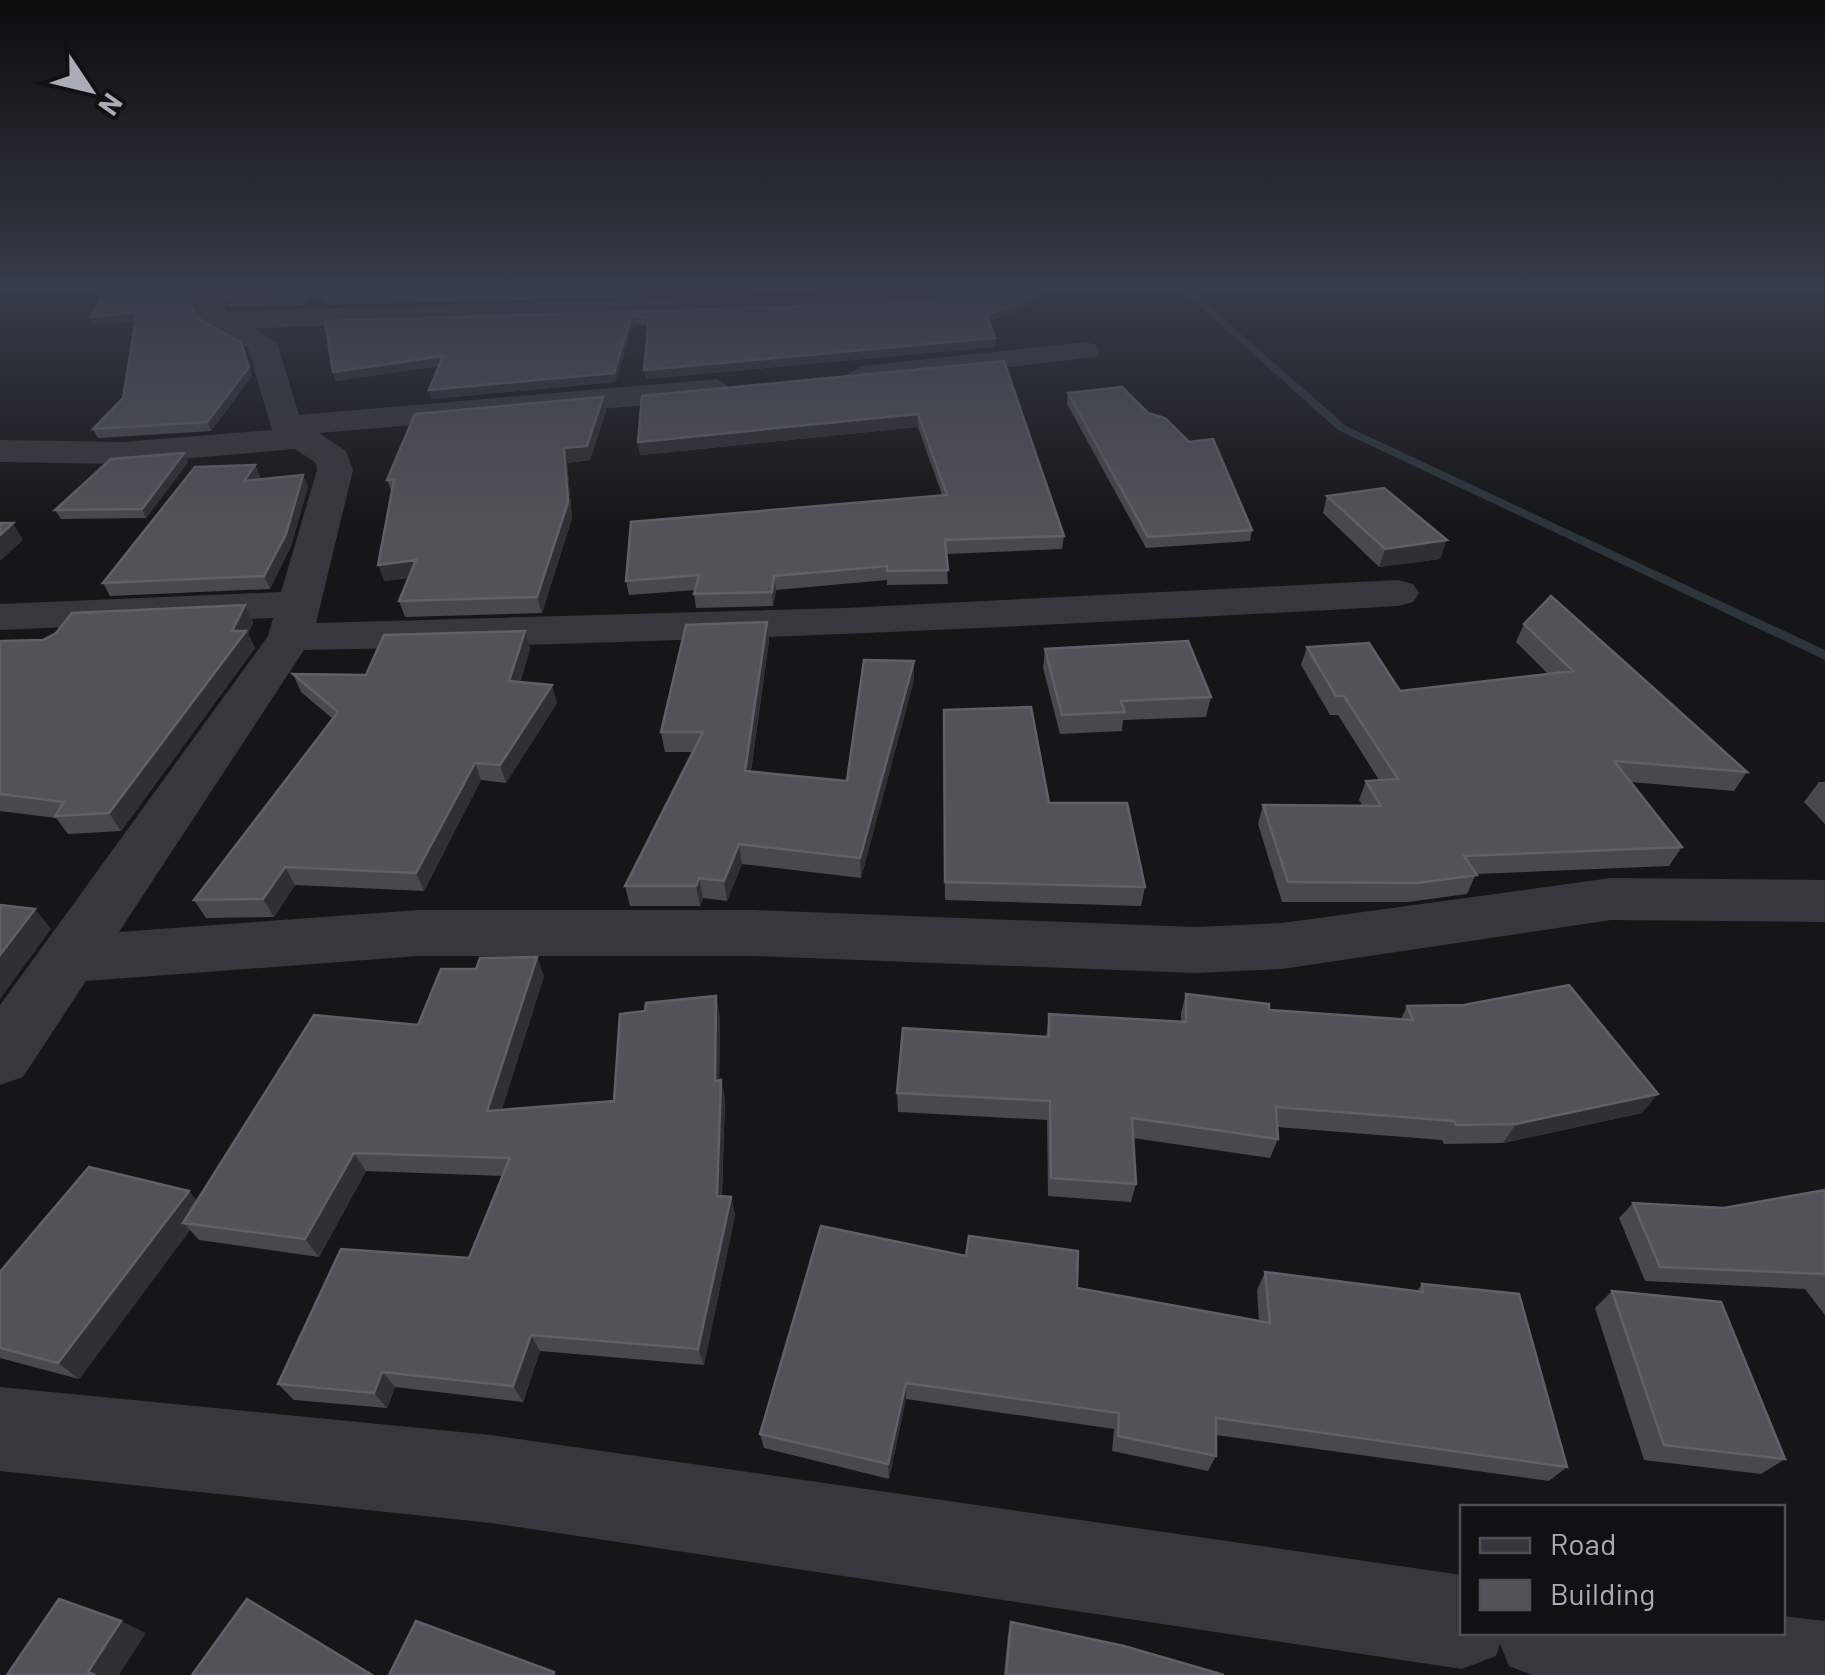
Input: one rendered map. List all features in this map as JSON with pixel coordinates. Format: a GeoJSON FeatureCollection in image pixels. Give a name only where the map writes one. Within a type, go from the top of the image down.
{"type":"FeatureCollection","features":[{"type":"Feature","properties":{"kind":"street"},"geometry":{"type":"LineString","coordinates":[[0,1057],[295,620],[334,470],[333,459],[293,432],[271,368]]}},
{"type":"Feature","properties":{"kind":"street"},"geometry":{"type":"LineString","coordinates":[[827,379],[927,368]]}},
{"type":"Feature","properties":{"kind":"street"},"geometry":{"type":"LineString","coordinates":[[0,451],[123,454],[293,432],[752,386]]}},
{"type":"Feature","properties":{"kind":"street"},"geometry":{"type":"LineString","coordinates":[[0,617],[295,620],[492,634],[1113,610],[1398,593]]}},
{"type":"Feature","properties":{"kind":"street"},"geometry":{"type":"LineString","coordinates":[[69,959],[419,933],[754,933],[1195,950],[1282,946],[1611,900],[1825,901]]}},
{"type":"Feature","properties":{"kind":"street"},"geometry":{"type":"LineString","coordinates":[[0,1428],[491,1479],[1460,1622]]}},
{"type":"Feature","properties":{"kind":"street"},"geometry":{"type":"LineString","coordinates":[[1566,1635],[1825,1670]]}},
{"type":"Feature","properties":{"kind":"building"},"geometry":{"type":"Polygon","coordinates":[[[128,368],[248,368],[207,422],[93,429],[123,398],[128,368]]]}},
{"type":"Feature","properties":{"kind":"building"},"geometry":{"type":"Polygon","coordinates":[[[438,368],[616,368],[614,373],[429,390],[438,368]]]}},
{"type":"Feature","properties":{"kind":"building"},"geometry":{"type":"Polygon","coordinates":[[[930,368],[1006,368],[1064,536],[945,540],[948,570],[887,571],[887,566],[774,576],[772,592],[694,594],[699,575],[626,581],[631,522],[947,495],[918,414],[638,442],[642,396],[930,368]]]}},
{"type":"Feature","properties":{"kind":"building"},"geometry":{"type":"Polygon","coordinates":[[[1122,387],[1148,413],[1165,418],[1189,442],[1213,439],[1252,530],[1148,537],[1068,393],[1122,387]]]}},
{"type":"Feature","properties":{"kind":"building"},"geometry":{"type":"Polygon","coordinates":[[[603,397],[587,446],[564,448],[568,502],[537,597],[399,601],[416,560],[378,565],[394,480],[387,480],[415,414],[603,397]]]}},
{"type":"Feature","properties":{"kind":"building"},"geometry":{"type":"Polygon","coordinates":[[[184,453],[142,509],[55,510],[111,459],[184,453]]]}},
{"type":"Feature","properties":{"kind":"building"},"geometry":{"type":"Polygon","coordinates":[[[255,465],[244,481],[303,475],[286,534],[264,576],[103,583],[195,467],[255,465]]]}},
{"type":"Feature","properties":{"kind":"building"},"geometry":{"type":"Polygon","coordinates":[[[1384,488],[1447,540],[1385,549],[1327,496],[1384,488]]]}},
{"type":"Feature","properties":{"kind":"building"},"geometry":{"type":"Polygon","coordinates":[[[0,523],[13,523],[0,535],[0,523]]]}},
{"type":"Feature","properties":{"kind":"building"},"geometry":{"type":"Polygon","coordinates":[[[1551,596],[1747,772],[1614,761],[1682,847],[1464,856],[1477,875],[1417,883],[1288,882],[1263,805],[1381,806],[1366,781],[1398,779],[1344,696],[1336,696],[1307,647],[1369,643],[1400,691],[1573,671],[1524,624],[1551,596]]]}},
{"type":"Feature","properties":{"kind":"building"},"geometry":{"type":"Polygon","coordinates":[[[245,605],[232,631],[246,631],[109,813],[55,816],[64,802],[0,794],[0,641],[43,640],[56,633],[72,613],[245,605]]]}},
{"type":"Feature","properties":{"kind":"building"},"geometry":{"type":"Polygon","coordinates":[[[767,622],[745,771],[847,781],[864,660],[914,661],[860,858],[739,844],[724,881],[699,878],[696,886],[625,886],[703,732],[661,732],[686,625],[767,622]]]}},
{"type":"Feature","properties":{"kind":"building"},"geometry":{"type":"Polygon","coordinates":[[[525,631],[509,681],[552,685],[500,765],[475,763],[416,873],[285,867],[263,899],[194,900],[338,712],[293,674],[366,675],[384,635],[525,631]]]}},
{"type":"Feature","properties":{"kind":"building"},"geometry":{"type":"Polygon","coordinates":[[[1188,641],[1211,697],[1121,701],[1125,712],[1062,715],[1045,649],[1188,641]]]}},
{"type":"Feature","properties":{"kind":"building"},"geometry":{"type":"Polygon","coordinates":[[[1031,707],[1049,803],[1127,803],[1145,887],[945,882],[944,710],[1031,707]]]}},
{"type":"Feature","properties":{"kind":"building"},"geometry":{"type":"Polygon","coordinates":[[[0,905],[35,909],[0,955],[0,905]]]}},
{"type":"Feature","properties":{"kind":"building"},"geometry":{"type":"Polygon","coordinates":[[[537,957],[487,1111],[614,1101],[620,1014],[645,1011],[646,1003],[716,996],[715,1081],[721,1080],[717,1196],[731,1197],[698,1349],[531,1335],[513,1386],[382,1372],[374,1393],[278,1384],[341,1249],[469,1258],[510,1158],[354,1153],[305,1239],[183,1223],[314,1015],[418,1025],[441,969],[476,969],[480,958],[537,957]]]}},
{"type":"Feature","properties":{"kind":"building"},"geometry":{"type":"Polygon","coordinates":[[[1569,985],[1658,1094],[1516,1124],[1456,1125],[1454,1121],[1276,1107],[1278,1139],[1132,1118],[1136,1184],[1051,1178],[1050,1101],[897,1093],[903,1028],[1049,1037],[1049,1014],[1186,1022],[1186,994],[1269,1004],[1269,1010],[1413,1020],[1407,1006],[1464,1005],[1569,985]]]}},
{"type":"Feature","properties":{"kind":"building"},"geometry":{"type":"Polygon","coordinates":[[[89,1167],[189,1191],[58,1363],[0,1348],[0,1272],[89,1167]]]}},
{"type":"Feature","properties":{"kind":"building"},"geometry":{"type":"Polygon","coordinates":[[[1825,1190],[1825,1276],[1660,1267],[1633,1203],[1724,1208],[1825,1190]]]}},
{"type":"Feature","properties":{"kind":"building"},"geometry":{"type":"Polygon","coordinates":[[[821,1226],[966,1256],[969,1236],[1078,1251],[1077,1288],[1270,1323],[1265,1272],[1423,1292],[1422,1284],[1519,1294],[1567,1467],[1216,1418],[1216,1456],[1118,1436],[1119,1413],[906,1383],[888,1464],[760,1434],[821,1226]]]}},
{"type":"Feature","properties":{"kind":"building"},"geometry":{"type":"Polygon","coordinates":[[[1612,1291],[1721,1302],[1785,1459],[1664,1445],[1612,1291]]]}},
{"type":"Feature","properties":{"kind":"building"},"geometry":{"type":"Polygon","coordinates":[[[59,1599],[121,1621],[88,1672],[95,1675],[7,1675],[59,1599]]]}},
{"type":"Feature","properties":{"kind":"building"},"geometry":{"type":"Polygon","coordinates":[[[247,1599],[372,1675],[192,1675],[247,1599]]]}},
{"type":"Feature","properties":{"kind":"building"},"geometry":{"type":"Polygon","coordinates":[[[416,1621],[554,1672],[553,1675],[389,1675],[416,1621]]]}},
{"type":"Feature","properties":{"kind":"building"},"geometry":{"type":"Polygon","coordinates":[[[1011,1622],[1124,1646],[1224,1675],[1006,1675],[1011,1622]]]}},
{"type":"Feature","properties":{"kind":"waterway"},"geometry":{"type":"LineString","coordinates":[[1274,368],[1342,428],[1825,656]]}}]}
